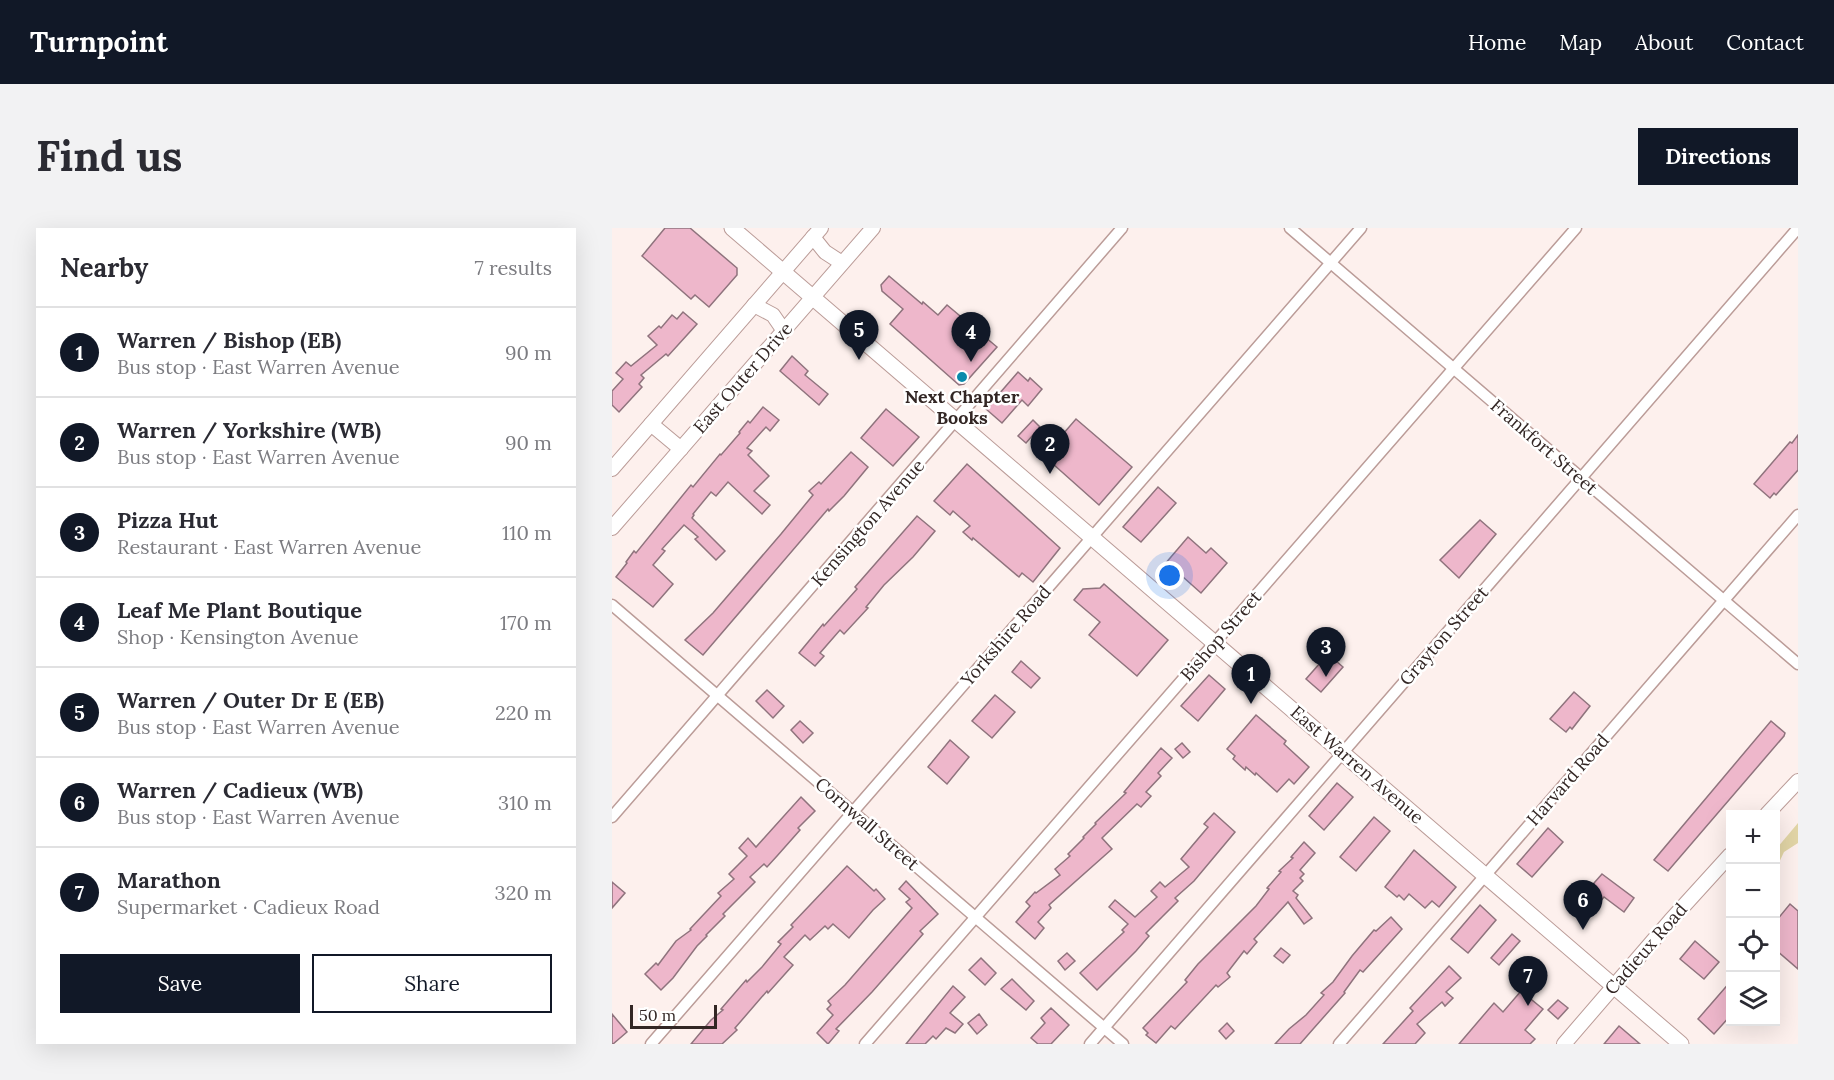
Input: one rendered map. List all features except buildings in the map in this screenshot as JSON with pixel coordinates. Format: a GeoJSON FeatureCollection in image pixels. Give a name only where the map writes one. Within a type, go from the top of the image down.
{"type":"FeatureCollection","features":[{"type":"Feature","properties":{"kind":"main road","name":"East Warren Avenue"},"geometry":{"type":"LineString","coordinates":[[732,228],[1681,1044]]}},
{"type":"Feature","properties":{"kind":"street","name":"East Outer Drive"},"geometry":{"type":"LineString","coordinates":[[612,528],[873,228]]}},
{"type":"Feature","properties":{"kind":"street","name":"Kensington Avenue"},"geometry":{"type":"LineString","coordinates":[[612,817],[1122,228]]}},
{"type":"Feature","properties":{"kind":"street","name":"Frankfort Street"},"geometry":{"type":"LineString","coordinates":[[1290,228],[1798,664]]}},
{"type":"Feature","properties":{"kind":"street","name":"Yorkshire Road"},"geometry":{"type":"LineString","coordinates":[[651,1044],[1361,228]]}},
{"type":"Feature","properties":{"kind":"street","name":"Bishop Street"},"geometry":{"type":"LineString","coordinates":[[866,1044],[1576,228]]}},
{"type":"Feature","properties":{"kind":"street","name":"Grayton Street"},"geometry":{"type":"LineString","coordinates":[[1090,1044],[1798,228]]}},
{"type":"Feature","properties":{"kind":"street"},"geometry":{"type":"LineString","coordinates":[[612,469],[817,233],[825,252],[842,263]]}},
{"type":"Feature","properties":{"kind":"street"},"geometry":{"type":"LineString","coordinates":[[754,305],[773,315],[784,331]]}},
{"type":"Feature","properties":{"kind":"street"},"geometry":{"type":"LineString","coordinates":[[651,424],[681,449]]}},
{"type":"Feature","properties":{"kind":"street","name":"Harvard Road"},"geometry":{"type":"LineString","coordinates":[[1339,1044],[1798,515]]}},
{"type":"Feature","properties":{"kind":"street","name":"Cornwall Street"},"geometry":{"type":"LineString","coordinates":[[612,605],[1123,1044]]}},
{"type":"Feature","properties":{"kind":"street"},"geometry":{"type":"LineString","coordinates":[[1771,810],[1798,781]]}},
{"type":"Feature","properties":{"kind":"street","name":"Cadieux Road"},"geometry":{"type":"LineString","coordinates":[[1564,1044],[1726,861]]}},
{"type":"Feature","properties":{"kind":"shaded area"},"geometry":{"type":"Polygon","coordinates":[[[1798,823],[1798,843],[1784,852],[1780,860],[1780,844],[1798,823]]]}},
{"type":"Feature","properties":{"kind":"place","name":"Warren / Outer Dr E (EB)"},"geometry":{"type":"Point","coordinates":[859,360]}},
{"type":"Feature","properties":{"kind":"place","name":"Leaf Me Plant Boutique"},"geometry":{"type":"Point","coordinates":[971,362]}},
{"type":"Feature","properties":{"kind":"place","name":"Next Chapter Books"},"geometry":{"type":"Point","coordinates":[962,377]}},
{"type":"Feature","properties":{"kind":"place","name":"Warren / Yorkshire (WB)"},"geometry":{"type":"Point","coordinates":[1050,474]}},
{"type":"Feature","properties":{"kind":"place","name":"Pizza Hut"},"geometry":{"type":"Point","coordinates":[1326,677]}},
{"type":"Feature","properties":{"kind":"place","name":"Warren / Bishop (EB)"},"geometry":{"type":"Point","coordinates":[1251,704]}},
{"type":"Feature","properties":{"kind":"place","name":"Warren / Cadieux (WB)"},"geometry":{"type":"Point","coordinates":[1583,930]}},
{"type":"Feature","properties":{"kind":"place","name":"Marathon"},"geometry":{"type":"Point","coordinates":[1528,1006]}}]}
